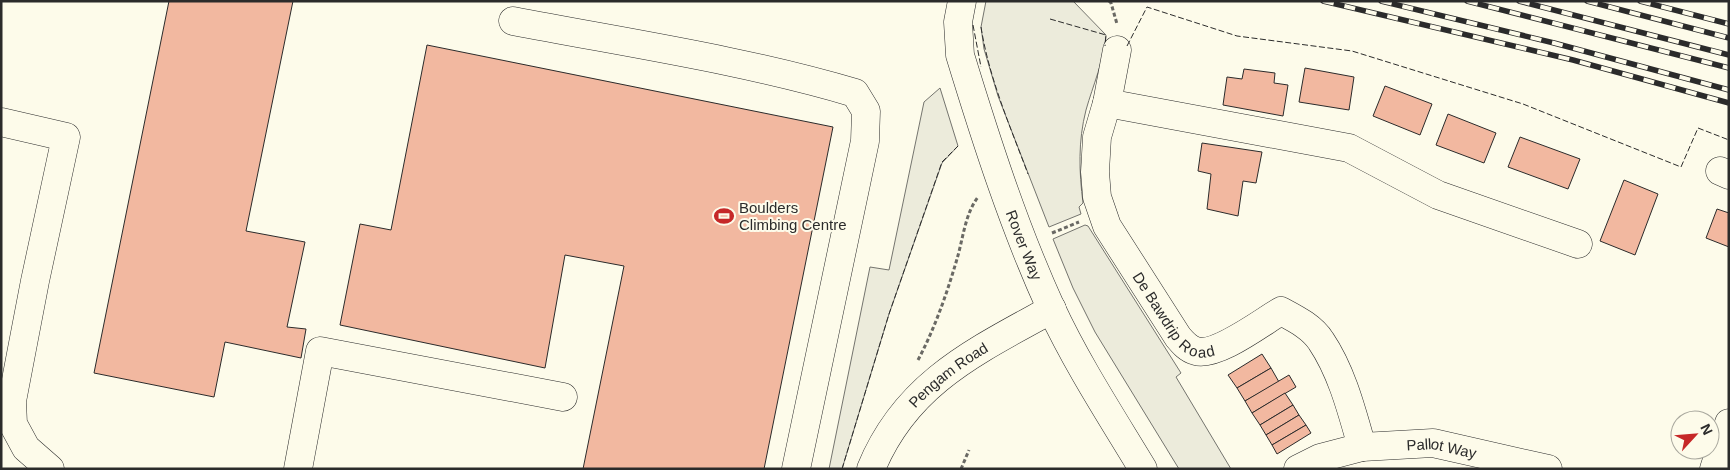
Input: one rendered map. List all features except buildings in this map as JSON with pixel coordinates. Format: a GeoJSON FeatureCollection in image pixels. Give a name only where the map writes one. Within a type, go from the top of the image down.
{"type":"FeatureCollection","features":[{"type":"Feature","properties":{"kind":"street","name":"Rover Way"},"geometry":{"type":"LineString","coordinates":[[960,12],[960,55],[1024,246],[1052,309],[1088,378],[1144,469]]}},
{"type":"Feature","properties":{"kind":"street"},"geometry":{"type":"LineString","coordinates":[[513,21],[729,63],[855,92],[866,111],[865,141],[796,469]]}},
{"type":"Feature","properties":{"kind":"street","name":"De Bawdrip Road"},"geometry":{"type":"LineString","coordinates":[[1117,50],[1108,103],[1097,137],[1094,172],[1097,197],[1102,216],[1178,337],[1187,347],[1197,352],[1209,352],[1281,311],[1301,321],[1321,341],[1346,392],[1362,447]]}},
{"type":"Feature","properties":{"kind":"street"},"geometry":{"type":"LineString","coordinates":[[1108,103],[1349,148],[1438,195],[1578,244]]}},
{"type":"Feature","properties":{"kind":"street"},"geometry":{"type":"LineString","coordinates":[[1,122],[66,137],[35,281],[12,401],[13,424],[26,448],[50,469]]}},
{"type":"Feature","properties":{"kind":"street","name":"Pengam Road"},"geometry":{"type":"LineString","coordinates":[[871,469],[889,434],[911,404],[934,380],[971,354],[1052,309]]}},
{"type":"Feature","properties":{"kind":"street"},"geometry":{"type":"LineString","coordinates":[[298,469],[320,351],[563,397]]}},
{"type":"Feature","properties":{"kind":"street"},"geometry":{"type":"LineString","coordinates":[[1714,469],[1729,423]]}},
{"type":"Feature","properties":{"kind":"street","name":"Pallot Way"},"geometry":{"type":"LineString","coordinates":[[1298,469],[1320,458],[1362,447],[1433,443],[1535,464],[1548,469]]}},
{"type":"Feature","properties":{"kind":"street"},"geometry":{"type":"LineString","coordinates":[[1334,469],[1362,447]]}},
{"type":"Feature","properties":{"kind":"path"},"geometry":{"type":"LineString","coordinates":[[914,367],[940,309],[969,213],[981,193]]}},
{"type":"Feature","properties":{"kind":"path"},"geometry":{"type":"LineString","coordinates":[[1052,233],[1084,219]]}},
{"type":"Feature","properties":{"kind":"path"},"geometry":{"type":"LineString","coordinates":[[962,469],[969,450]]}},
{"type":"Feature","properties":{"kind":"shaded area"},"geometry":{"type":"Polygon","coordinates":[[[986,1],[1073,1],[1106,35],[1098,73],[1083,122],[1080,145],[1083,203],[1079,207],[1081,214],[1049,227],[998,96],[984,49],[981,27],[986,1]]]}},
{"type":"Feature","properties":{"kind":"shaded area"},"geometry":{"type":"Polygon","coordinates":[[[940,88],[958,146],[942,163],[889,314],[842,469],[829,469],[870,267],[889,270],[924,102],[940,88]]]}},
{"type":"Feature","properties":{"kind":"shaded area"},"geometry":{"type":"Polygon","coordinates":[[[1085,225],[1088,226],[1181,373],[1176,377],[1231,469],[1179,469],[1095,332],[1073,288],[1053,239],[1085,225]]]}},
{"type":"Feature","properties":{"kind":"railway"},"geometry":{"type":"LineString","coordinates":[[1323,1],[1573,60],[1729,103]]}},
{"type":"Feature","properties":{"kind":"railway"},"geometry":{"type":"LineString","coordinates":[[1381,1],[1554,43],[1729,90]]}},
{"type":"Feature","properties":{"kind":"railway"},"geometry":{"type":"LineString","coordinates":[[1467,1],[1729,68]]}},
{"type":"Feature","properties":{"kind":"railway"},"geometry":{"type":"LineString","coordinates":[[1519,1],[1729,55]]}},
{"type":"Feature","properties":{"kind":"railway"},"geometry":{"type":"LineString","coordinates":[[1587,1],[1729,38]]}},
{"type":"Feature","properties":{"kind":"railway"},"geometry":{"type":"LineString","coordinates":[[1640,1],[1729,24]]}},
{"type":"Feature","properties":{"kind":"fence"},"geometry":{"type":"LineString","coordinates":[[1127,46],[1147,7],[1237,36],[1352,51],[1523,104],[1681,167],[1698,128],[1729,140]]}},
{"type":"Feature","properties":{"kind":"fence"},"geometry":{"type":"LineString","coordinates":[[1050,19],[1106,35],[1105,46]]}},
{"type":"Feature","properties":{"kind":"fence"},"geometry":{"type":"LineString","coordinates":[[973,25],[981,67]]}},
{"type":"Feature","properties":{"kind":"fence"},"geometry":{"type":"LineString","coordinates":[[981,27],[989,65],[1007,120],[1028,174]]}},
{"type":"Feature","properties":{"kind":"fence"},"geometry":{"type":"LineString","coordinates":[[842,469],[889,314],[942,162],[958,146]]}},
{"type":"Feature","properties":{"kind":"place","name":"Boulders Climbing Centre"},"geometry":{"type":"Point","coordinates":[724,216]}}]}
